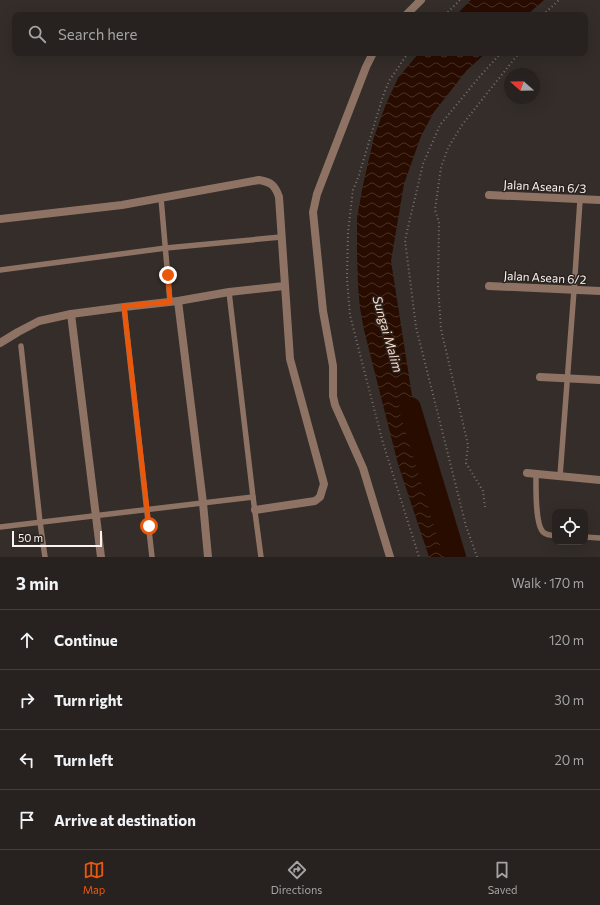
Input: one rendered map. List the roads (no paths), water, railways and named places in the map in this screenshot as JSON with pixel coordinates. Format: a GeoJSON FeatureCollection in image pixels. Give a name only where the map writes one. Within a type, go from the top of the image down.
{"type":"FeatureCollection","features":[{"type":"Feature","properties":{"kind":"street"},"geometry":{"type":"LineString","coordinates":[[409,12],[421,0]]}},
{"type":"Feature","properties":{"kind":"street"},"geometry":{"type":"LineString","coordinates":[[372,56],[366,67],[317,194],[313,212],[323,311],[333,366],[333,396],[335,405],[364,468],[390,557]]}},
{"type":"Feature","properties":{"kind":"street"},"geometry":{"type":"LineString","coordinates":[[0,219],[122,205],[259,180],[267,181],[272,184],[277,190],[279,197],[290,359],[324,484],[320,497],[315,501],[255,510]]}},
{"type":"Feature","properties":{"kind":"street","name":"Jalan Asean 6/3"},"geometry":{"type":"LineString","coordinates":[[489,195],[600,200]]}},
{"type":"Feature","properties":{"kind":"street"},"geometry":{"type":"LineString","coordinates":[[0,343],[39,321],[71,314],[124,306],[174,302],[229,292],[284,286]]}},
{"type":"Feature","properties":{"kind":"street","name":"Jalan Asean 6/2"},"geometry":{"type":"LineString","coordinates":[[489,286],[600,291]]}},
{"type":"Feature","properties":{"kind":"street"},"geometry":{"type":"LineString","coordinates":[[174,302],[203,503],[208,557]]}},
{"type":"Feature","properties":{"kind":"street"},"geometry":{"type":"LineString","coordinates":[[71,314],[102,557]]}},
{"type":"Feature","properties":{"kind":"street"},"geometry":{"type":"LineString","coordinates":[[540,377],[600,380]]}},
{"type":"Feature","properties":{"kind":"street"},"geometry":{"type":"LineString","coordinates":[[531,473],[600,480]]}},
{"type":"Feature","properties":{"kind":"lane"},"geometry":{"type":"LineString","coordinates":[[161,198],[166,248],[174,302]]}},
{"type":"Feature","properties":{"kind":"lane"},"geometry":{"type":"LineString","coordinates":[[560,476],[580,200]]}},
{"type":"Feature","properties":{"kind":"lane"},"geometry":{"type":"LineString","coordinates":[[0,270],[166,248],[281,236]]}},
{"type":"Feature","properties":{"kind":"lane"},"geometry":{"type":"LineString","coordinates":[[229,292],[261,557]]}},
{"type":"Feature","properties":{"kind":"lane"},"geometry":{"type":"LineString","coordinates":[[124,306],[152,557]]}},
{"type":"Feature","properties":{"kind":"lane"},"geometry":{"type":"LineString","coordinates":[[21,346],[45,557]]}},
{"type":"Feature","properties":{"kind":"lane"},"geometry":{"type":"LineString","coordinates":[[531,473],[539,525],[544,532],[552,536]]}},
{"type":"Feature","properties":{"kind":"lane"},"geometry":{"type":"LineString","coordinates":[[0,527],[253,497]]}},
{"type":"Feature","properties":{"kind":"lane"},"geometry":{"type":"LineString","coordinates":[[588,538],[600,538]]}},
{"type":"Feature","properties":{"kind":"water"},"geometry":{"type":"Polygon","coordinates":[[[471,0],[544,0],[530,12],[459,12],[471,0]]]}},
{"type":"Feature","properties":{"kind":"water"},"geometry":{"type":"Polygon","coordinates":[[[416,56],[483,56],[467,70],[434,112],[421,136],[404,184],[391,261],[420,447],[460,557],[429,557],[398,464],[364,330],[360,308],[358,286],[357,218],[374,137],[386,104],[398,78],[416,56]]]}},
{"type":"Feature","properties":{"kind":"waterway","name":"Sungai Malim"},"geometry":{"type":"LineString","coordinates":[[410,408],[455,557]]}}]}
